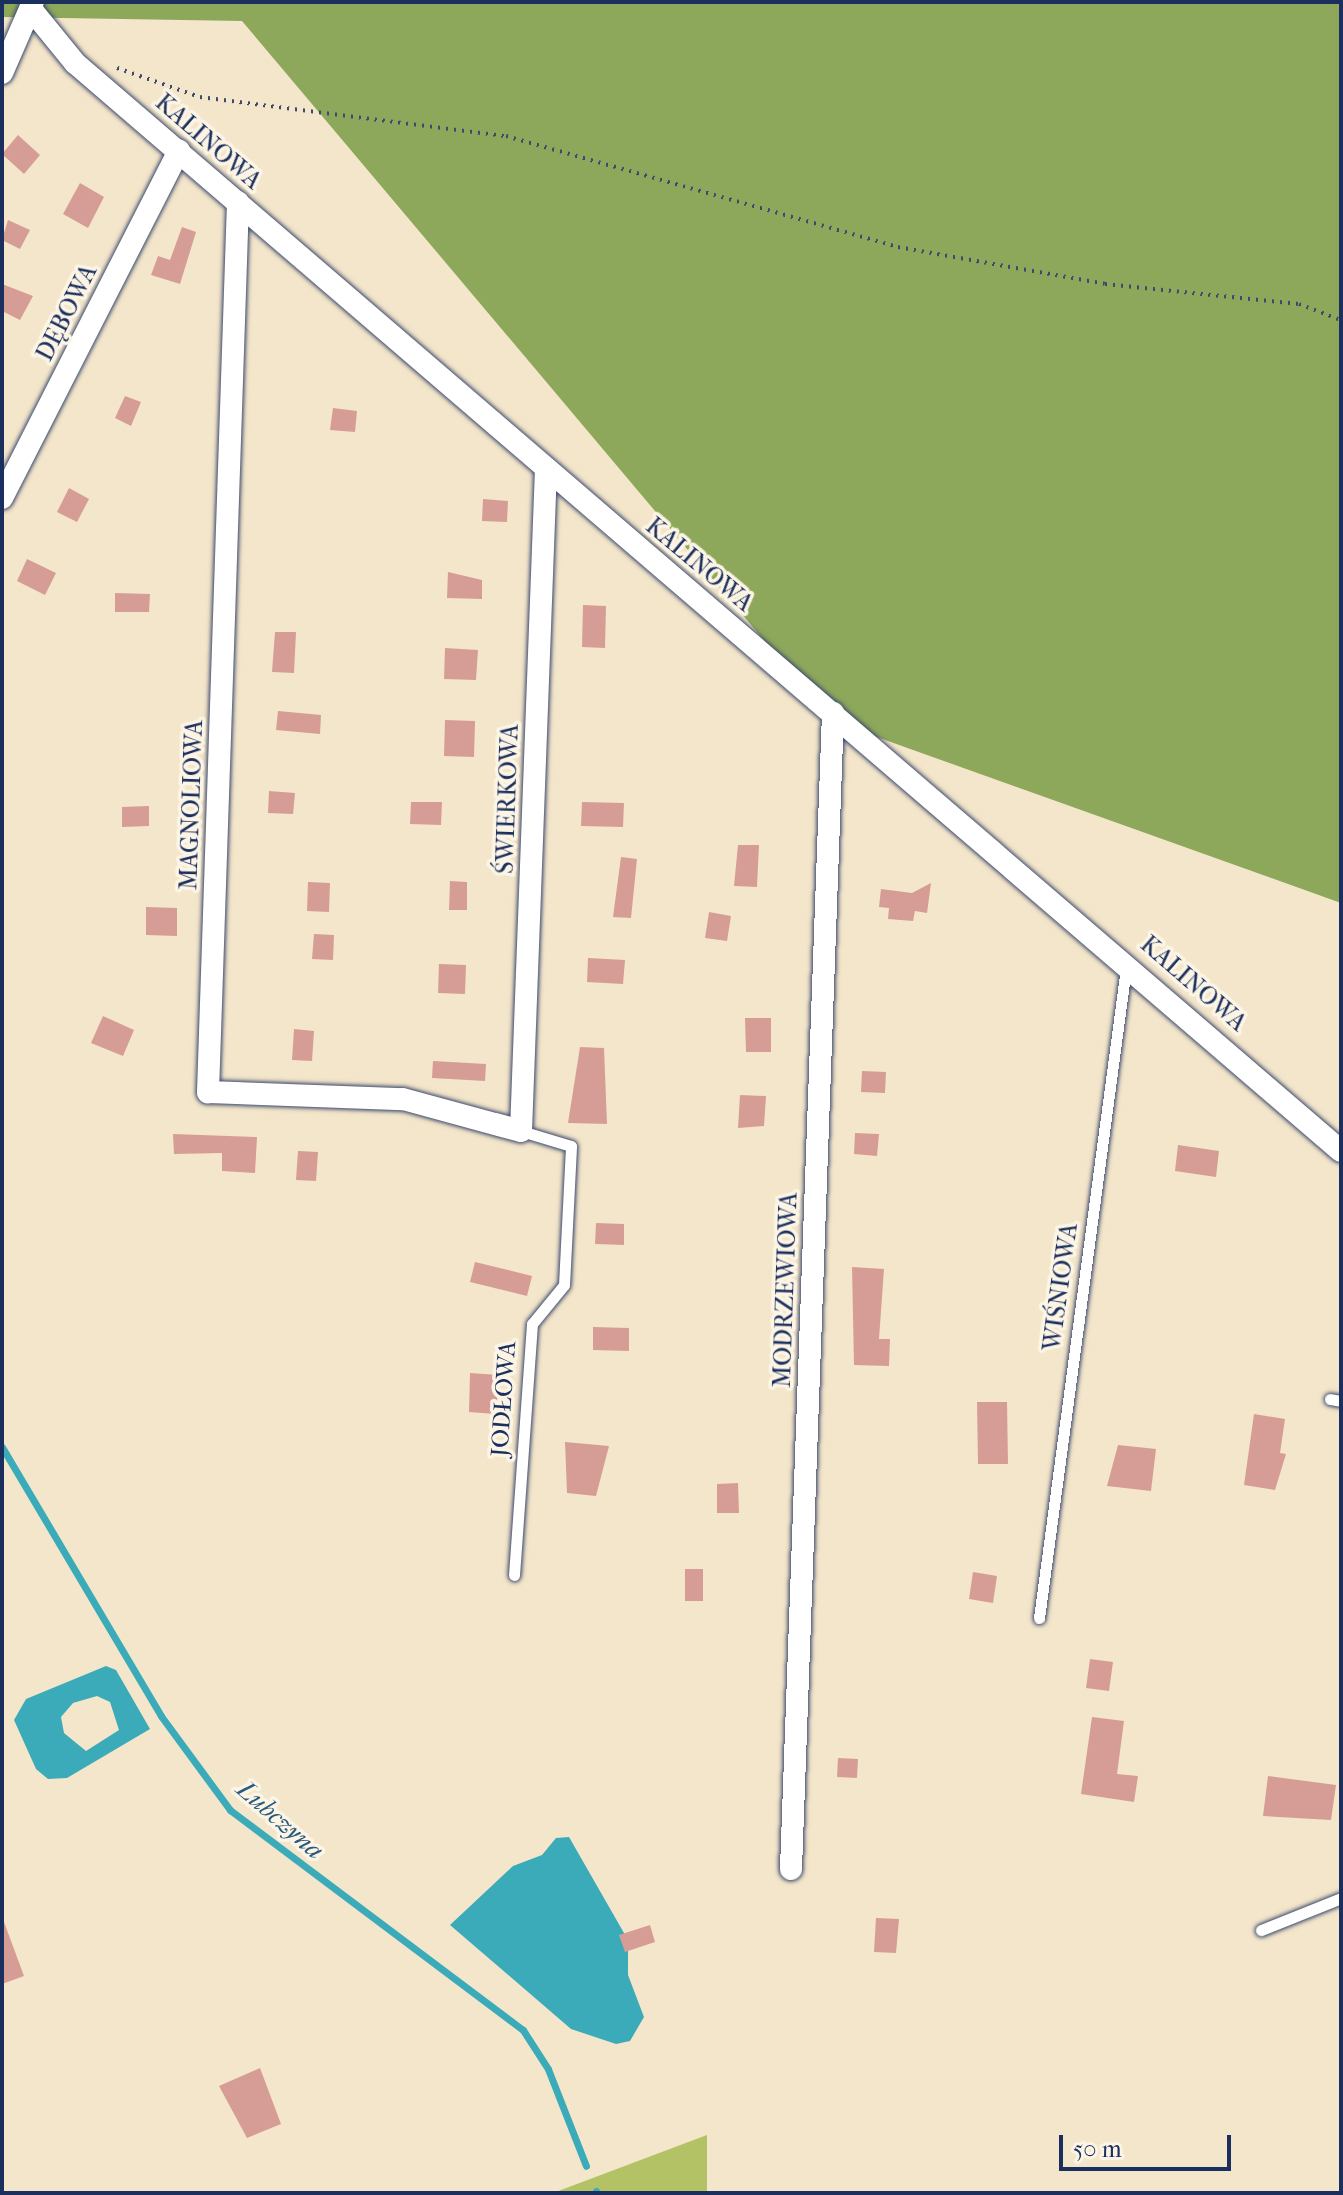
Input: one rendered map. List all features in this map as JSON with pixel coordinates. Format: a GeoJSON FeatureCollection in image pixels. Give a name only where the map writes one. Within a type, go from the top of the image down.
{"type":"FeatureCollection","features":[{"type":"Feature","properties":{"kind":"street"},"geometry":{"type":"LineString","coordinates":[[2,73],[32,6]]}},
{"type":"Feature","properties":{"kind":"street","name":"KALINOWA"},"geometry":{"type":"LineString","coordinates":[[32,6],[75,63],[546,469],[1127,962],[1341,1151]]}},
{"type":"Feature","properties":{"kind":"street","name":"DĘBOWA"},"geometry":{"type":"LineString","coordinates":[[2,498],[179,151]]}},
{"type":"Feature","properties":{"kind":"street","name":"MAGNOLIOWA"},"geometry":{"type":"LineString","coordinates":[[238,202],[208,1092],[403,1099],[521,1131]]}},
{"type":"Feature","properties":{"kind":"street","name":"ŚWIERKOWA"},"geometry":{"type":"LineString","coordinates":[[521,1131],[546,469]]}},
{"type":"Feature","properties":{"kind":"street","name":"MODRZEWIOWA"},"geometry":{"type":"LineString","coordinates":[[791,1869],[833,713]]}},
{"type":"Feature","properties":{"kind":"lane","name":"WIŚNIOWA"},"geometry":{"type":"LineString","coordinates":[[1039,1618],[1127,962]]}},
{"type":"Feature","properties":{"kind":"lane","name":"JODŁOWA"},"geometry":{"type":"LineString","coordinates":[[514,1575],[532,1324],[564,1285],[571,1146],[521,1131]]}},
{"type":"Feature","properties":{"kind":"lane"},"geometry":{"type":"LineString","coordinates":[[1261,1930],[1341,1898]]}},
{"type":"Feature","properties":{"kind":"path"},"geometry":{"type":"LineString","coordinates":[[107,64],[200,97],[506,136],[898,247],[1105,284],[1299,304],[1341,320]]}},
{"type":"Feature","properties":{"kind":"green space"},"geometry":{"type":"Polygon","coordinates":[[[2,2],[1341,2],[1341,903],[832,721],[242,21],[2,17],[2,2]]]}},
{"type":"Feature","properties":{"kind":"green space"},"geometry":{"type":"Polygon","coordinates":[[[707,2135],[707,2193],[553,2193],[707,2135]]]}},
{"type":"Feature","properties":{"kind":"water"},"geometry":{"type":"Polygon","coordinates":[[[106,1666],[116,1670],[150,1729],[67,1778],[48,1779],[36,1769],[14,1720],[26,1699],[106,1666]],[[97,1696],[73,1703],[61,1717],[64,1733],[86,1751],[119,1730],[110,1702],[97,1696]]]}},
{"type":"Feature","properties":{"kind":"water"},"geometry":{"type":"Polygon","coordinates":[[[569,1837],[628,1940],[628,1975],[644,2017],[630,2041],[616,2044],[571,2029],[450,1925],[513,1866],[542,1855],[556,1838],[569,1837]]]}},
{"type":"Feature","properties":{"kind":"building"},"geometry":{"type":"Polygon","coordinates":[[[18,135],[40,155],[24,174],[2,154],[18,135]]]}},
{"type":"Feature","properties":{"kind":"building"},"geometry":{"type":"Polygon","coordinates":[[[80,183],[104,197],[88,228],[63,214],[80,183]]]}},
{"type":"Feature","properties":{"kind":"building"},"geometry":{"type":"Polygon","coordinates":[[[8,220],[30,230],[20,249],[2,240],[8,220]]]}},
{"type":"Feature","properties":{"kind":"building"},"geometry":{"type":"Polygon","coordinates":[[[182,227],[196,232],[180,284],[151,275],[158,256],[170,260],[182,227]]]}},
{"type":"Feature","properties":{"kind":"building"},"geometry":{"type":"Polygon","coordinates":[[[2,284],[33,296],[20,320],[2,311],[2,284]]]}},
{"type":"Feature","properties":{"kind":"building"},"geometry":{"type":"Polygon","coordinates":[[[125,396],[141,402],[131,426],[115,418],[125,396]]]}},
{"type":"Feature","properties":{"kind":"building"},"geometry":{"type":"Polygon","coordinates":[[[333,408],[357,411],[355,432],[330,430],[333,408]]]}},
{"type":"Feature","properties":{"kind":"building"},"geometry":{"type":"Polygon","coordinates":[[[69,488],[89,499],[77,522],[57,512],[69,488]]]}},
{"type":"Feature","properties":{"kind":"building"},"geometry":{"type":"Polygon","coordinates":[[[483,499],[508,501],[507,522],[482,521],[483,499]]]}},
{"type":"Feature","properties":{"kind":"building"},"geometry":{"type":"Polygon","coordinates":[[[27,559],[56,573],[45,595],[17,581],[27,559]]]}},
{"type":"Feature","properties":{"kind":"building"},"geometry":{"type":"Polygon","coordinates":[[[448,572],[482,580],[482,599],[447,598],[448,572]]]}},
{"type":"Feature","properties":{"kind":"building"},"geometry":{"type":"Polygon","coordinates":[[[115,593],[150,594],[149,612],[115,612],[115,593]]]}},
{"type":"Feature","properties":{"kind":"building"},"geometry":{"type":"Polygon","coordinates":[[[583,605],[606,606],[605,648],[582,647],[583,605]]]}},
{"type":"Feature","properties":{"kind":"building"},"geometry":{"type":"Polygon","coordinates":[[[275,632],[296,632],[294,673],[272,672],[275,632]]]}},
{"type":"Feature","properties":{"kind":"building"},"geometry":{"type":"Polygon","coordinates":[[[445,648],[478,650],[476,680],[444,679],[445,648]]]}},
{"type":"Feature","properties":{"kind":"building"},"geometry":{"type":"Polygon","coordinates":[[[278,711],[321,715],[320,734],[276,730],[278,711]]]}},
{"type":"Feature","properties":{"kind":"building"},"geometry":{"type":"Polygon","coordinates":[[[445,720],[475,721],[474,757],[444,756],[445,720]]]}},
{"type":"Feature","properties":{"kind":"building"},"geometry":{"type":"Polygon","coordinates":[[[269,791],[295,793],[293,814],[268,813],[269,791]]]}},
{"type":"Feature","properties":{"kind":"building"},"geometry":{"type":"Polygon","coordinates":[[[411,802],[442,802],[441,825],[410,824],[411,802]]]}},
{"type":"Feature","properties":{"kind":"building"},"geometry":{"type":"Polygon","coordinates":[[[582,802],[624,803],[623,827],[581,826],[582,802]]]}},
{"type":"Feature","properties":{"kind":"building"},"geometry":{"type":"Polygon","coordinates":[[[149,806],[149,826],[122,827],[122,807],[149,806]]]}},
{"type":"Feature","properties":{"kind":"building"},"geometry":{"type":"Polygon","coordinates":[[[738,845],[759,845],[757,887],[734,886],[738,845]]]}},
{"type":"Feature","properties":{"kind":"building"},"geometry":{"type":"Polygon","coordinates":[[[621,857],[637,859],[631,918],[613,917],[621,857]]]}},
{"type":"Feature","properties":{"kind":"building"},"geometry":{"type":"Polygon","coordinates":[[[450,881],[467,882],[467,910],[449,910],[450,881]]]}},
{"type":"Feature","properties":{"kind":"building"},"geometry":{"type":"Polygon","coordinates":[[[308,882],[330,883],[329,912],[307,911],[308,882]]]}},
{"type":"Feature","properties":{"kind":"building"},"geometry":{"type":"Polygon","coordinates":[[[931,883],[927,913],[915,911],[913,921],[888,919],[889,908],[879,907],[881,889],[912,893],[931,883]]]}},
{"type":"Feature","properties":{"kind":"building"},"geometry":{"type":"Polygon","coordinates":[[[146,907],[177,908],[177,936],[146,935],[146,907]]]}},
{"type":"Feature","properties":{"kind":"building"},"geometry":{"type":"Polygon","coordinates":[[[709,912],[731,916],[727,941],[705,938],[709,912]]]}},
{"type":"Feature","properties":{"kind":"building"},"geometry":{"type":"Polygon","coordinates":[[[314,934],[334,935],[333,960],[312,959],[314,934]]]}},
{"type":"Feature","properties":{"kind":"building"},"geometry":{"type":"Polygon","coordinates":[[[588,958],[625,960],[623,984],[587,982],[588,958]]]}},
{"type":"Feature","properties":{"kind":"building"},"geometry":{"type":"Polygon","coordinates":[[[439,964],[466,965],[465,994],[438,993],[439,964]]]}},
{"type":"Feature","properties":{"kind":"building"},"geometry":{"type":"Polygon","coordinates":[[[103,1016],[134,1030],[123,1056],[91,1043],[103,1016]]]}},
{"type":"Feature","properties":{"kind":"building"},"geometry":{"type":"Polygon","coordinates":[[[745,1018],[771,1018],[771,1052],[746,1052],[745,1018]]]}},
{"type":"Feature","properties":{"kind":"building"},"geometry":{"type":"Polygon","coordinates":[[[294,1029],[314,1031],[312,1061],[292,1060],[294,1029]]]}},
{"type":"Feature","properties":{"kind":"building"},"geometry":{"type":"Polygon","coordinates":[[[580,1047],[604,1048],[607,1124],[568,1123],[580,1047]]]}},
{"type":"Feature","properties":{"kind":"building"},"geometry":{"type":"Polygon","coordinates":[[[433,1061],[486,1064],[485,1081],[432,1078],[433,1061]]]}},
{"type":"Feature","properties":{"kind":"building"},"geometry":{"type":"Polygon","coordinates":[[[862,1071],[886,1072],[885,1093],[861,1092],[862,1071]]]}},
{"type":"Feature","properties":{"kind":"building"},"geometry":{"type":"Polygon","coordinates":[[[740,1095],[766,1096],[764,1126],[738,1128],[740,1095]]]}},
{"type":"Feature","properties":{"kind":"building"},"geometry":{"type":"Polygon","coordinates":[[[855,1133],[879,1134],[877,1156],[854,1154],[855,1133]]]}},
{"type":"Feature","properties":{"kind":"building"},"geometry":{"type":"Polygon","coordinates":[[[173,1134],[257,1137],[255,1173],[222,1171],[222,1153],[174,1154],[173,1134]]]}},
{"type":"Feature","properties":{"kind":"building"},"geometry":{"type":"Polygon","coordinates":[[[1178,1145],[1219,1151],[1216,1177],[1175,1171],[1178,1145]]]}},
{"type":"Feature","properties":{"kind":"building"},"geometry":{"type":"Polygon","coordinates":[[[298,1151],[318,1152],[316,1181],[296,1180],[298,1151]]]}},
{"type":"Feature","properties":{"kind":"building"},"geometry":{"type":"Polygon","coordinates":[[[596,1223],[624,1224],[624,1245],[595,1244],[596,1223]]]}},
{"type":"Feature","properties":{"kind":"building"},"geometry":{"type":"Polygon","coordinates":[[[475,1262],[532,1276],[527,1296],[470,1282],[475,1262]]]}},
{"type":"Feature","properties":{"kind":"building"},"geometry":{"type":"Polygon","coordinates":[[[852,1267],[884,1269],[879,1339],[890,1339],[889,1366],[854,1365],[852,1267]]]}},
{"type":"Feature","properties":{"kind":"building"},"geometry":{"type":"Polygon","coordinates":[[[593,1327],[629,1328],[629,1351],[593,1350],[593,1327]]]}},
{"type":"Feature","properties":{"kind":"building"},"geometry":{"type":"Polygon","coordinates":[[[470,1373],[499,1375],[496,1414],[469,1412],[470,1373]]]}},
{"type":"Feature","properties":{"kind":"building"},"geometry":{"type":"Polygon","coordinates":[[[977,1402],[1007,1402],[1008,1464],[978,1464],[977,1402]]]}},
{"type":"Feature","properties":{"kind":"building"},"geometry":{"type":"Polygon","coordinates":[[[1254,1414],[1285,1419],[1280,1453],[1286,1454],[1275,1490],[1244,1485],[1254,1414]]]}},
{"type":"Feature","properties":{"kind":"building"},"geometry":{"type":"Polygon","coordinates":[[[565,1442],[609,1446],[596,1496],[567,1493],[565,1442]]]}},
{"type":"Feature","properties":{"kind":"building"},"geometry":{"type":"Polygon","coordinates":[[[1118,1445],[1156,1449],[1151,1491],[1107,1486],[1118,1445]]]}},
{"type":"Feature","properties":{"kind":"building"},"geometry":{"type":"Polygon","coordinates":[[[738,1483],[739,1513],[717,1513],[717,1484],[738,1483]]]}},
{"type":"Feature","properties":{"kind":"building"},"geometry":{"type":"Polygon","coordinates":[[[685,1569],[703,1569],[703,1601],[685,1601],[685,1569]]]}},
{"type":"Feature","properties":{"kind":"building"},"geometry":{"type":"Polygon","coordinates":[[[973,1572],[997,1576],[993,1603],[969,1599],[973,1572]]]}},
{"type":"Feature","properties":{"kind":"building"},"geometry":{"type":"Polygon","coordinates":[[[1090,1659],[1113,1662],[1109,1691],[1086,1688],[1090,1659]]]}},
{"type":"Feature","properties":{"kind":"building"},"geometry":{"type":"Polygon","coordinates":[[[1092,1717],[1124,1721],[1117,1774],[1138,1776],[1134,1802],[1081,1794],[1092,1717]]]}},
{"type":"Feature","properties":{"kind":"building"},"geometry":{"type":"Polygon","coordinates":[[[838,1758],[858,1759],[857,1778],[837,1777],[838,1758]]]}},
{"type":"Feature","properties":{"kind":"building"},"geometry":{"type":"Polygon","coordinates":[[[1268,1776],[1336,1785],[1331,1820],[1263,1816],[1268,1776]]]}},
{"type":"Feature","properties":{"kind":"building"},"geometry":{"type":"Polygon","coordinates":[[[876,1918],[899,1919],[896,1953],[874,1952],[876,1918]]]}},
{"type":"Feature","properties":{"kind":"building"},"geometry":{"type":"Polygon","coordinates":[[[2,1923],[24,1976],[2,1984],[2,1923]]]}},
{"type":"Feature","properties":{"kind":"building"},"geometry":{"type":"Polygon","coordinates":[[[650,1925],[655,1942],[625,1952],[619,1935],[650,1925]]]}},
{"type":"Feature","properties":{"kind":"building"},"geometry":{"type":"Polygon","coordinates":[[[260,2068],[281,2124],[247,2138],[219,2086],[260,2068]]]}},
{"type":"Feature","properties":{"kind":"waterway","name":"Lubczyna"},"geometry":{"type":"LineString","coordinates":[[2,1447],[161,1716],[230,1810],[523,2030],[548,2069],[586,2166]]}}]}
